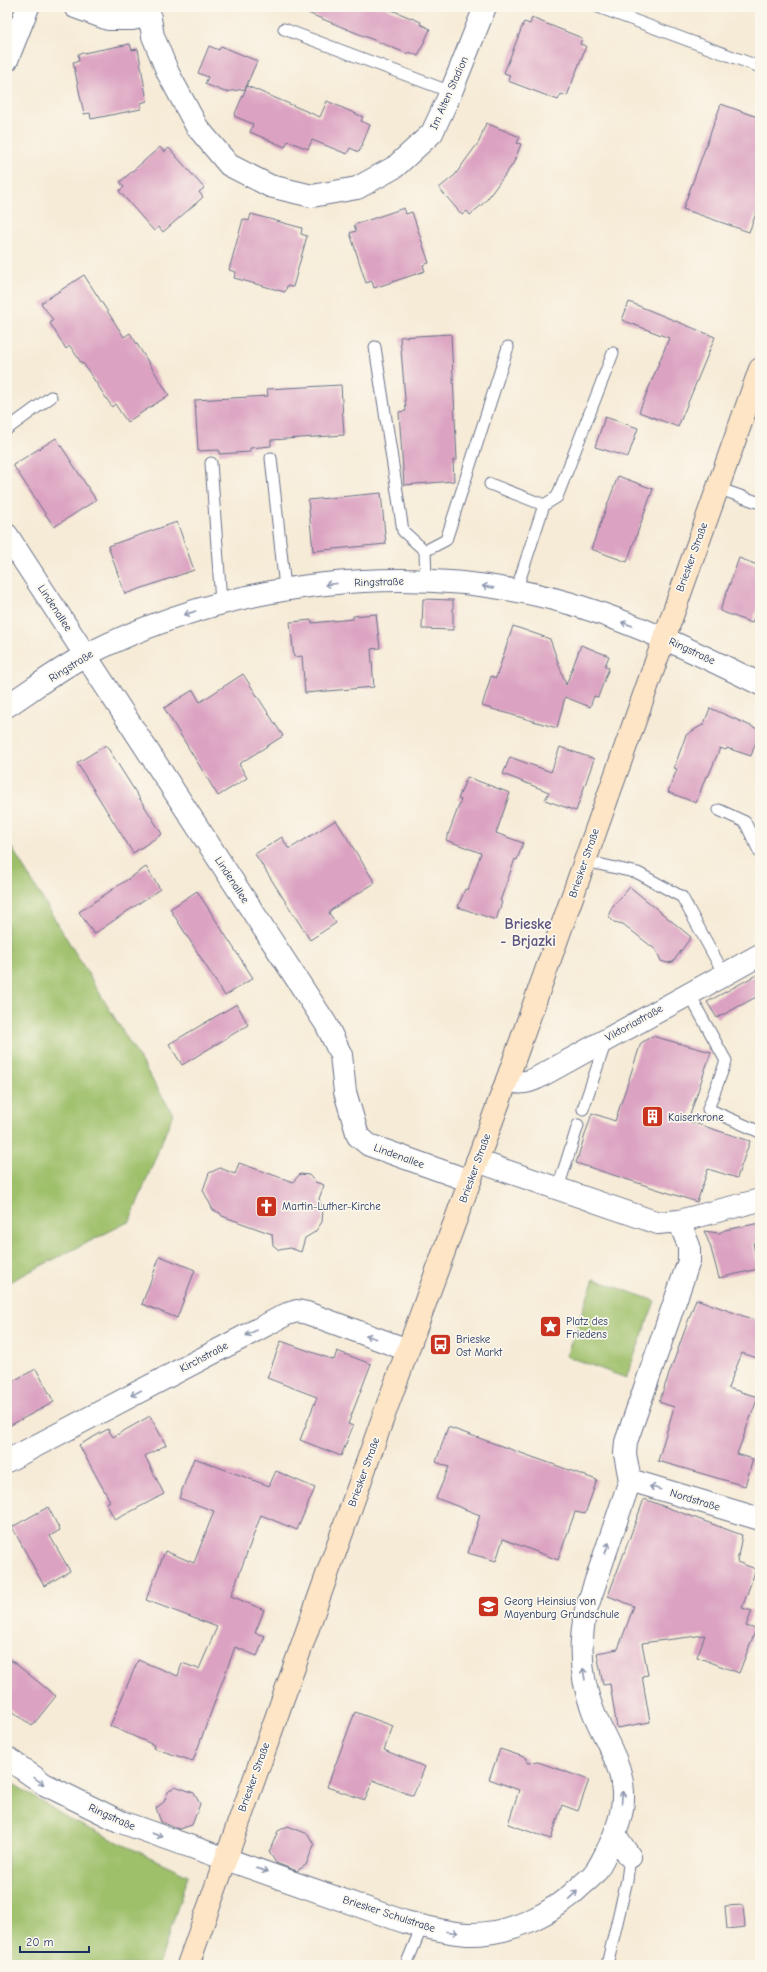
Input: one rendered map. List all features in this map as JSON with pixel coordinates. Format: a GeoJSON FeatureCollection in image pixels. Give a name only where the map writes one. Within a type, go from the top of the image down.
{"type":"FeatureCollection","features":[{"type":"Feature","properties":{"kind":"main road","name":"Briesker Straße"},"geometry":{"type":"LineString","coordinates":[[188,1965],[225,1858],[408,1350],[507,1080],[760,369]]}},
{"type":"Feature","properties":{"kind":"street"},"geometry":{"type":"LineString","coordinates":[[7,60],[28,7]]}},
{"type":"Feature","properties":{"kind":"street"},"geometry":{"type":"LineString","coordinates":[[75,7],[108,19],[132,19],[148,11]]}},
{"type":"Feature","properties":{"kind":"street","name":"Im Alten Stadion"},"geometry":{"type":"LineString","coordinates":[[148,11],[153,36],[168,73],[197,127],[229,165],[270,186],[312,196],[357,188],[395,167],[432,133],[451,92],[484,7]]}},
{"type":"Feature","properties":{"kind":"street","name":"Lindenallee"},"geometry":{"type":"LineString","coordinates":[[7,535],[326,1024],[341,1055],[345,1092],[358,1136],[369,1145],[470,1181]]}},
{"type":"Feature","properties":{"kind":"street","name":"Ringstraße"},"geometry":{"type":"LineString","coordinates":[[7,706],[86,655],[130,634],[221,602],[285,588],[352,582],[426,581],[461,584],[516,591],[572,604],[664,638],[760,684]]}},
{"type":"Feature","properties":{"kind":"street","name":"Viktoriastraße"},"geometry":{"type":"LineString","coordinates":[[507,1080],[518,1084],[527,1082],[760,955]]}},
{"type":"Feature","properties":{"kind":"street"},"geometry":{"type":"LineString","coordinates":[[477,1161],[658,1222],[680,1221],[760,1200]]}},
{"type":"Feature","properties":{"kind":"street"},"geometry":{"type":"LineString","coordinates":[[630,1480],[625,1454],[626,1442],[689,1260],[689,1246],[680,1221]]}},
{"type":"Feature","properties":{"kind":"street","name":"Kirchstraße"},"geometry":{"type":"LineString","coordinates":[[7,1461],[287,1314],[297,1311],[307,1313],[408,1350]]}},
{"type":"Feature","properties":{"kind":"street","name":"Nordstraße"},"geometry":{"type":"LineString","coordinates":[[630,1480],[760,1519]]}},
{"type":"Feature","properties":{"kind":"street","name":"Briesker Schulstraße"},"geometry":{"type":"LineString","coordinates":[[225,1858],[422,1926],[444,1932],[468,1934],[494,1931],[522,1924],[544,1915],[568,1899],[596,1872],[615,1835],[621,1818],[623,1792],[618,1767],[590,1698],[581,1652],[581,1632],[586,1610],[630,1480]]}},
{"type":"Feature","properties":{"kind":"street","name":"Ringstraße"},"geometry":{"type":"LineString","coordinates":[[7,1758],[44,1784],[121,1822],[225,1858]]}},
{"type":"Feature","properties":{"kind":"street"},"geometry":{"type":"LineString","coordinates":[[615,1835],[630,1857]]}},
{"type":"Feature","properties":{"kind":"lane"},"geometry":{"type":"LineString","coordinates":[[598,7],[760,67]]}},
{"type":"Feature","properties":{"kind":"lane"},"geometry":{"type":"LineString","coordinates":[[284,29],[451,92]]}},
{"type":"Feature","properties":{"kind":"lane"},"geometry":{"type":"LineString","coordinates":[[375,347],[403,532],[425,551],[426,581]]}},
{"type":"Feature","properties":{"kind":"lane"},"geometry":{"type":"LineString","coordinates":[[425,551],[446,540],[508,347]]}},
{"type":"Feature","properties":{"kind":"lane"},"geometry":{"type":"LineString","coordinates":[[516,591],[544,505],[557,497],[613,353]]}},
{"type":"Feature","properties":{"kind":"lane"},"geometry":{"type":"LineString","coordinates":[[7,429],[51,396]]}},
{"type":"Feature","properties":{"kind":"lane"},"geometry":{"type":"LineString","coordinates":[[271,458],[285,588]]}},
{"type":"Feature","properties":{"kind":"lane"},"geometry":{"type":"LineString","coordinates":[[211,463],[221,602]]}},
{"type":"Feature","properties":{"kind":"lane"},"geometry":{"type":"LineString","coordinates":[[490,484],[544,505]]}},
{"type":"Feature","properties":{"kind":"lane"},"geometry":{"type":"LineString","coordinates":[[717,488],[760,503]]}},
{"type":"Feature","properties":{"kind":"lane"},"geometry":{"type":"LineString","coordinates":[[719,810],[745,822],[760,853]]}},
{"type":"Feature","properties":{"kind":"lane"},"geometry":{"type":"LineString","coordinates":[[585,861],[638,873],[682,897],[723,975]]}},
{"type":"Feature","properties":{"kind":"lane"},"geometry":{"type":"LineString","coordinates":[[689,994],[726,1061],[708,1109],[760,1132]]}},
{"type":"Feature","properties":{"kind":"lane"},"geometry":{"type":"LineString","coordinates":[[583,1109],[607,1038]]}},
{"type":"Feature","properties":{"kind":"lane"},"geometry":{"type":"LineString","coordinates":[[558,1188],[578,1125]]}},
{"type":"Feature","properties":{"kind":"lane"},"geometry":{"type":"LineString","coordinates":[[607,1965],[627,1880],[630,1857]]}},
{"type":"Feature","properties":{"kind":"lane"},"geometry":{"type":"LineString","coordinates":[[406,1965],[422,1926]]}},
{"type":"Feature","properties":{"kind":"green space"},"geometry":{"type":"Polygon","coordinates":[[[7,840],[173,1114],[130,1221],[7,1283],[7,840]]]}},
{"type":"Feature","properties":{"kind":"green space"},"geometry":{"type":"Polygon","coordinates":[[[594,1279],[655,1301],[626,1378],[566,1356],[594,1279]]]}},
{"type":"Feature","properties":{"kind":"green space"},"geometry":{"type":"Polygon","coordinates":[[[7,1780],[71,1820],[188,1875],[159,1965],[7,1965],[7,1780]]]}},
{"type":"Feature","properties":{"kind":"building"},"geometry":{"type":"Polygon","coordinates":[[[293,7],[384,7],[421,22],[420,24],[430,29],[418,56],[409,52],[408,54],[293,7]]]}},
{"type":"Feature","properties":{"kind":"building"},"geometry":{"type":"Polygon","coordinates":[[[532,18],[582,38],[580,44],[586,46],[567,96],[561,94],[558,100],[508,81],[510,75],[504,73],[524,22],[530,24],[532,18]]]}},
{"type":"Feature","properties":{"kind":"building"},"geometry":{"type":"Polygon","coordinates":[[[130,44],[132,50],[138,49],[147,101],[141,103],[141,109],[91,119],[90,113],[84,114],[73,62],[79,61],[78,54],[130,44]]]}},
{"type":"Feature","properties":{"kind":"building"},"geometry":{"type":"Polygon","coordinates":[[[209,46],[219,50],[221,46],[257,61],[245,89],[225,92],[205,84],[208,77],[198,73],[209,46]]]}},
{"type":"Feature","properties":{"kind":"building"},"geometry":{"type":"Polygon","coordinates":[[[247,86],[320,117],[327,101],[363,117],[361,121],[370,125],[359,152],[350,148],[347,154],[312,140],[308,149],[288,141],[285,147],[250,132],[253,124],[234,116],[247,86]]]}},
{"type":"Feature","properties":{"kind":"building"},"geometry":{"type":"Polygon","coordinates":[[[721,104],[760,118],[760,203],[749,232],[683,209],[721,104]]]}},
{"type":"Feature","properties":{"kind":"building"},"geometry":{"type":"Polygon","coordinates":[[[486,123],[520,137],[517,143],[521,144],[513,164],[485,202],[470,215],[467,211],[462,215],[439,188],[455,175],[479,142],[486,123]]]}},
{"type":"Feature","properties":{"kind":"building"},"geometry":{"type":"Polygon","coordinates":[[[160,147],[164,152],[169,148],[204,188],[199,192],[203,197],[163,232],[159,227],[154,231],[119,191],[124,187],[120,182],[160,147]]]}},
{"type":"Feature","properties":{"kind":"building"},"geometry":{"type":"Polygon","coordinates":[[[404,208],[406,214],[412,212],[429,263],[423,265],[425,271],[374,288],[372,281],[366,283],[350,233],[356,231],[354,225],[404,208]]]}},
{"type":"Feature","properties":{"kind":"building"},"geometry":{"type":"Polygon","coordinates":[[[251,214],[302,228],[301,234],[307,236],[293,287],[287,286],[285,292],[234,278],[236,272],[229,270],[243,219],[249,221],[251,214]]]}},
{"type":"Feature","properties":{"kind":"building"},"geometry":{"type":"Polygon","coordinates":[[[84,275],[124,337],[130,333],[169,395],[127,422],[115,404],[112,407],[70,346],[66,349],[50,323],[53,320],[41,303],[84,275]]]}},
{"type":"Feature","properties":{"kind":"building"},"geometry":{"type":"Polygon","coordinates":[[[629,302],[715,337],[678,427],[639,412],[669,338],[622,320],[629,302]]]}},
{"type":"Feature","properties":{"kind":"building"},"geometry":{"type":"Polygon","coordinates":[[[451,334],[457,460],[453,460],[454,481],[404,485],[399,412],[406,411],[400,337],[451,334]]]}},
{"type":"Feature","properties":{"kind":"building"},"geometry":{"type":"Polygon","coordinates":[[[341,385],[344,435],[271,440],[271,446],[250,448],[250,452],[219,454],[219,450],[198,451],[195,400],[268,396],[267,389],[341,385]]]}},
{"type":"Feature","properties":{"kind":"building"},"geometry":{"type":"Polygon","coordinates":[[[605,417],[638,428],[628,457],[595,447],[605,417]]]}},
{"type":"Feature","properties":{"kind":"building"},"geometry":{"type":"Polygon","coordinates":[[[56,438],[96,500],[54,527],[13,465],[56,438]]]}},
{"type":"Feature","properties":{"kind":"building"},"geometry":{"type":"Polygon","coordinates":[[[618,476],[653,489],[627,562],[591,549],[618,476]]]}},
{"type":"Feature","properties":{"kind":"building"},"geometry":{"type":"Polygon","coordinates":[[[381,493],[386,544],[313,551],[308,500],[381,493]]]}},
{"type":"Feature","properties":{"kind":"building"},"geometry":{"type":"Polygon","coordinates":[[[177,522],[194,570],[125,594],[108,546],[177,522]]]}},
{"type":"Feature","properties":{"kind":"building"},"geometry":{"type":"Polygon","coordinates":[[[739,558],[760,566],[760,601],[752,623],[720,611],[739,558]]]}},
{"type":"Feature","properties":{"kind":"building"},"geometry":{"type":"Polygon","coordinates":[[[423,599],[453,600],[453,630],[422,629],[423,599]]]}},
{"type":"Feature","properties":{"kind":"building"},"geometry":{"type":"Polygon","coordinates":[[[376,614],[380,648],[371,649],[374,687],[305,693],[302,656],[294,657],[290,622],[312,620],[312,623],[353,619],[353,616],[376,614]]]}},
{"type":"Feature","properties":{"kind":"building"},"geometry":{"type":"Polygon","coordinates":[[[513,626],[550,639],[566,685],[581,645],[609,656],[605,666],[609,668],[598,697],[594,696],[590,707],[565,697],[557,728],[482,706],[491,676],[496,678],[513,626]]]}},
{"type":"Feature","properties":{"kind":"building"},"geometry":{"type":"Polygon","coordinates":[[[243,674],[283,736],[239,764],[247,778],[218,796],[164,708],[193,690],[200,702],[243,674]]]}},
{"type":"Feature","properties":{"kind":"building"},"geometry":{"type":"Polygon","coordinates":[[[710,708],[760,730],[751,756],[727,748],[726,750],[720,748],[708,777],[706,776],[696,803],[668,792],[677,769],[674,768],[686,735],[704,724],[710,708]]]}},
{"type":"Feature","properties":{"kind":"building"},"geometry":{"type":"Polygon","coordinates":[[[106,745],[162,834],[133,853],[77,763],[106,745]]]}},
{"type":"Feature","properties":{"kind":"building"},"geometry":{"type":"Polygon","coordinates":[[[560,747],[594,759],[576,811],[545,800],[549,792],[503,774],[510,757],[551,772],[560,747]]]}},
{"type":"Feature","properties":{"kind":"building"},"geometry":{"type":"Polygon","coordinates":[[[467,777],[510,793],[496,833],[523,843],[517,860],[515,859],[500,901],[502,902],[496,920],[458,907],[465,889],[468,890],[481,853],[446,840],[461,800],[458,799],[467,777]]]}},
{"type":"Feature","properties":{"kind":"building"},"geometry":{"type":"Polygon","coordinates":[[[336,820],[375,883],[331,910],[329,913],[336,923],[310,940],[255,854],[282,837],[288,848],[291,848],[336,820]]]}},
{"type":"Feature","properties":{"kind":"building"},"geometry":{"type":"Polygon","coordinates":[[[146,867],[160,889],[94,934],[79,912],[146,867]]]}},
{"type":"Feature","properties":{"kind":"building"},"geometry":{"type":"Polygon","coordinates":[[[630,887],[691,937],[673,962],[667,963],[661,961],[656,950],[623,924],[614,922],[610,918],[609,914],[612,907],[630,887]]]}},
{"type":"Feature","properties":{"kind":"building"},"geometry":{"type":"Polygon","coordinates":[[[197,891],[253,978],[225,996],[170,909],[197,891]]]}},
{"type":"Feature","properties":{"kind":"building"},"geometry":{"type":"Polygon","coordinates":[[[760,973],[760,995],[717,1018],[707,1002],[760,973]]]}},
{"type":"Feature","properties":{"kind":"building"},"geometry":{"type":"Polygon","coordinates":[[[237,1004],[248,1025],[182,1065],[169,1044],[237,1004]]]}},
{"type":"Feature","properties":{"kind":"building","name":"Kaiserkrone"},"geometry":{"type":"Polygon","coordinates":[[[652,1036],[711,1052],[688,1121],[750,1141],[737,1178],[708,1169],[697,1202],[576,1163],[592,1113],[615,1121],[641,1043],[652,1036]]]}},
{"type":"Feature","properties":{"kind":"building","name":"Martin-Luther-Kirche"},"geometry":{"type":"Polygon","coordinates":[[[239,1163],[293,1182],[300,1174],[309,1175],[315,1182],[324,1185],[319,1199],[323,1210],[322,1222],[315,1232],[305,1238],[301,1252],[290,1248],[279,1250],[273,1245],[272,1234],[222,1216],[220,1213],[213,1210],[203,1190],[209,1173],[220,1168],[235,1174],[239,1163]]]}},
{"type":"Feature","properties":{"kind":"building"},"geometry":{"type":"Polygon","coordinates":[[[760,1223],[760,1242],[753,1243],[758,1269],[719,1278],[710,1245],[704,1231],[719,1233],[725,1230],[760,1223]]]}},
{"type":"Feature","properties":{"kind":"building"},"geometry":{"type":"Polygon","coordinates":[[[160,1256],[195,1270],[177,1318],[142,1304],[160,1256]]]}},
{"type":"Feature","properties":{"kind":"building"},"geometry":{"type":"Polygon","coordinates":[[[696,1299],[760,1322],[760,1359],[742,1353],[728,1388],[758,1397],[737,1454],[753,1459],[745,1486],[658,1461],[674,1407],[659,1402],[696,1299]]]}},
{"type":"Feature","properties":{"kind":"building"},"geometry":{"type":"Polygon","coordinates":[[[281,1341],[334,1360],[337,1351],[371,1364],[348,1424],[353,1426],[341,1456],[300,1440],[317,1397],[267,1378],[281,1341]]]}},
{"type":"Feature","properties":{"kind":"building"},"geometry":{"type":"Polygon","coordinates":[[[36,1369],[54,1402],[7,1427],[7,1384],[36,1369]]]}},
{"type":"Feature","properties":{"kind":"building"},"geometry":{"type":"Polygon","coordinates":[[[150,1416],[166,1445],[145,1456],[164,1494],[115,1520],[106,1503],[110,1501],[79,1445],[108,1429],[113,1437],[150,1416]]]}},
{"type":"Feature","properties":{"kind":"building"},"geometry":{"type":"Polygon","coordinates":[[[448,1427],[597,1480],[585,1514],[575,1512],[558,1560],[503,1539],[496,1561],[468,1553],[480,1515],[436,1498],[449,1467],[436,1462],[448,1427]]]}},
{"type":"Feature","properties":{"kind":"building"},"geometry":{"type":"Polygon","coordinates":[[[194,1458],[269,1486],[276,1471],[315,1488],[297,1530],[261,1515],[231,1596],[264,1610],[255,1633],[265,1636],[257,1656],[235,1647],[193,1761],[153,1748],[154,1745],[110,1726],[138,1660],[178,1676],[182,1663],[199,1669],[217,1627],[146,1600],[165,1551],[194,1563],[214,1511],[179,1498],[194,1458]]]}},
{"type":"Feature","properties":{"kind":"building"},"geometry":{"type":"Polygon","coordinates":[[[644,1499],[742,1535],[737,1562],[756,1569],[742,1608],[752,1611],[746,1626],[756,1629],[739,1673],[697,1657],[705,1635],[642,1643],[648,1675],[642,1676],[650,1722],[617,1728],[610,1684],[603,1685],[597,1653],[618,1649],[634,1606],[608,1596],[644,1499]]]}},
{"type":"Feature","properties":{"kind":"building"},"geometry":{"type":"Polygon","coordinates":[[[48,1507],[60,1530],[50,1536],[70,1571],[44,1586],[12,1527],[48,1507]]]}},
{"type":"Feature","properties":{"kind":"building"},"geometry":{"type":"Polygon","coordinates":[[[7,1657],[56,1696],[32,1726],[7,1707],[7,1657]]]}},
{"type":"Feature","properties":{"kind":"building"},"geometry":{"type":"Polygon","coordinates":[[[355,1712],[393,1726],[384,1750],[425,1767],[413,1796],[373,1780],[365,1800],[327,1787],[355,1712]]]}},
{"type":"Feature","properties":{"kind":"building"},"geometry":{"type":"Polygon","coordinates":[[[500,1749],[527,1758],[527,1763],[538,1762],[589,1780],[578,1811],[562,1805],[551,1839],[508,1824],[519,1790],[489,1779],[500,1749]]]}},
{"type":"Feature","properties":{"kind":"building"},"geometry":{"type":"Polygon","coordinates":[[[175,1786],[194,1793],[200,1804],[192,1825],[179,1829],[161,1822],[156,1808],[164,1802],[168,1792],[175,1786]]]}},
{"type":"Feature","properties":{"kind":"building"},"geometry":{"type":"Polygon","coordinates":[[[288,1826],[308,1834],[314,1845],[306,1865],[297,1871],[276,1863],[269,1852],[278,1831],[288,1826]]]}},
{"type":"Feature","properties":{"kind":"building"},"geometry":{"type":"Polygon","coordinates":[[[743,1905],[745,1927],[727,1929],[725,1906],[743,1905]]]}},
{"type":"Feature","properties":{"kind":"place","name":"Kaiserkrone"},"geometry":{"type":"Point","coordinates":[653,1117]}},
{"type":"Feature","properties":{"kind":"place","name":"Martin-Luther-Kirche"},"geometry":{"type":"Point","coordinates":[267,1206]}},
{"type":"Feature","properties":{"kind":"place","name":"Platz des Friedens"},"geometry":{"type":"Point","coordinates":[550,1327]}},
{"type":"Feature","properties":{"kind":"place","name":"Brieske Ost Markt"},"geometry":{"type":"Point","coordinates":[441,1345]}},
{"type":"Feature","properties":{"kind":"place","name":"Georg Heinsius von Mayenburg Grundschule"},"geometry":{"type":"Point","coordinates":[488,1607]}},
{"type":"Feature","properties":{"kind":"district","name":"Brieske - Brjazki"},"geometry":{"type":"Point","coordinates":[528,932]}}]}
